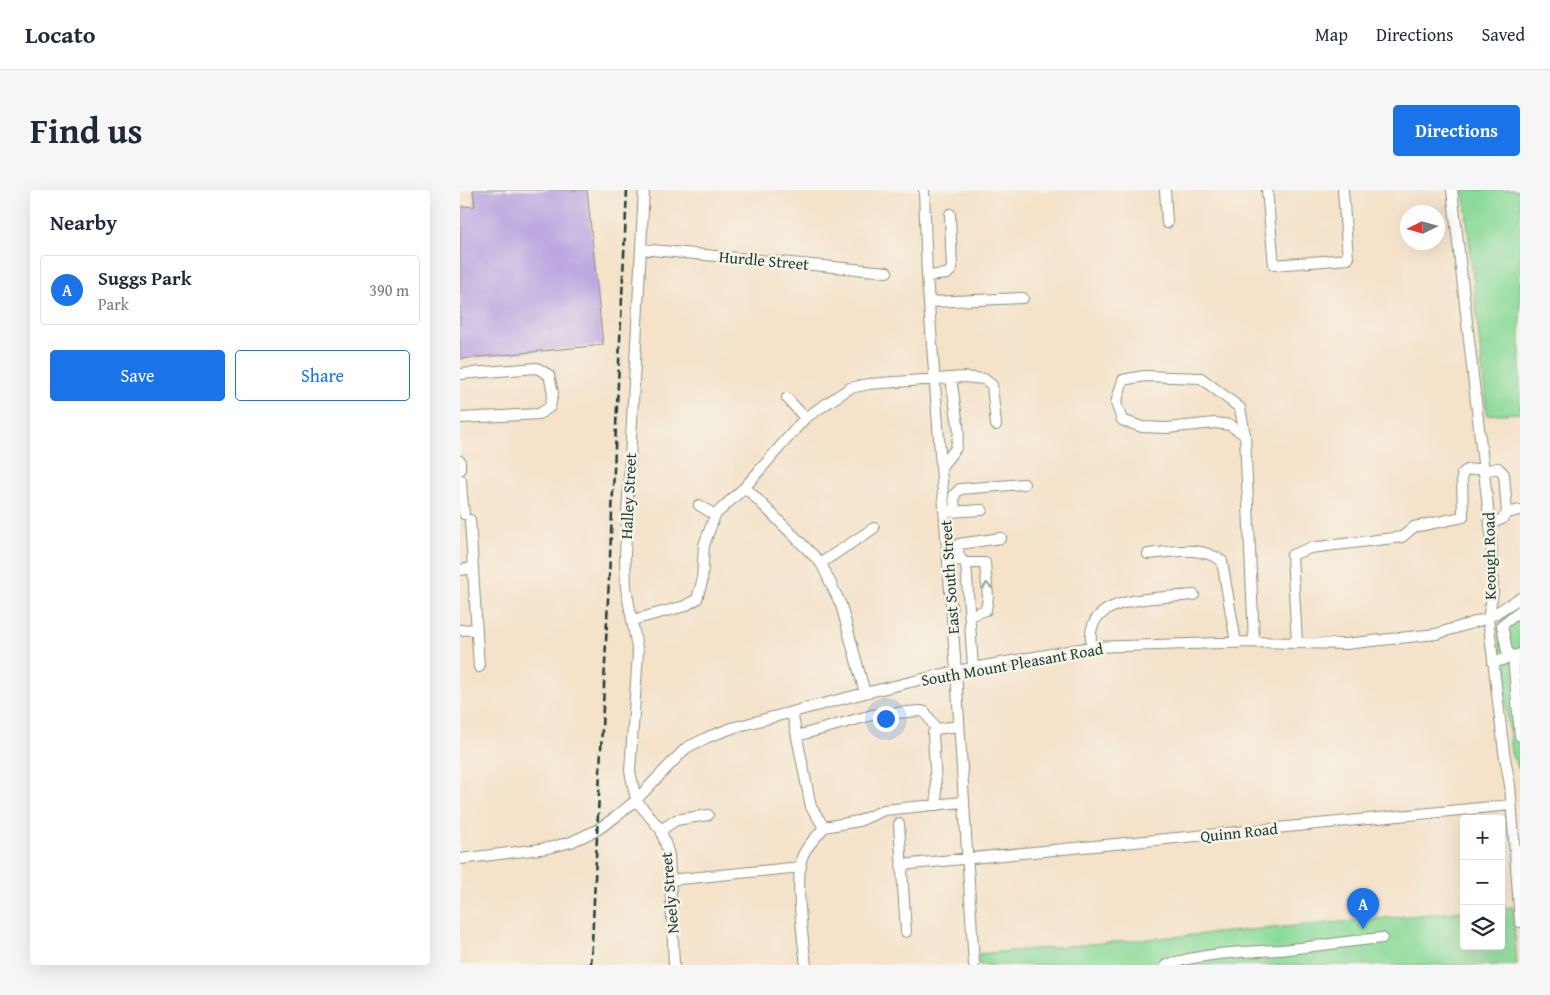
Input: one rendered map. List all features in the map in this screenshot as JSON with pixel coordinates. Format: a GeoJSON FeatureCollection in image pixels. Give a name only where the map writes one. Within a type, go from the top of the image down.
{"type":"FeatureCollection","features":[{"type":"Feature","properties":{"kind":"street","name":"Halley Street"},"geometry":{"type":"LineString","coordinates":[[636,800],[630,771],[638,654],[626,588],[625,555],[644,190]]}},
{"type":"Feature","properties":{"kind":"street","name":"East South Street"},"geometry":{"type":"LineString","coordinates":[[924,190],[927,276],[941,467],[950,512],[948,561],[974,965]]}},
{"type":"Feature","properties":{"kind":"street"},"geometry":{"type":"LineString","coordinates":[[1164,190],[1168,223]]}},
{"type":"Feature","properties":{"kind":"street"},"geometry":{"type":"LineString","coordinates":[[1267,190],[1274,264],[1348,259],[1343,190]]}},
{"type":"Feature","properties":{"kind":"street","name":"Keough Road"},"geometry":{"type":"LineString","coordinates":[[1452,190],[1490,524],[1493,592],[1488,618],[1493,663],[1515,785],[1511,805],[1520,922]]}},
{"type":"Feature","properties":{"kind":"street"},"geometry":{"type":"LineString","coordinates":[[927,276],[946,274],[952,269],[950,214]]}},
{"type":"Feature","properties":{"kind":"street","name":"Hurdle Street"},"geometry":{"type":"LineString","coordinates":[[641,249],[887,272]]}},
{"type":"Feature","properties":{"kind":"street"},"geometry":{"type":"LineString","coordinates":[[929,302],[1023,298]]}},
{"type":"Feature","properties":{"kind":"street"},"geometry":{"type":"LineString","coordinates":[[460,374],[537,368],[549,375],[553,392],[550,407],[539,414],[460,418]]}},
{"type":"Feature","properties":{"kind":"street"},"geometry":{"type":"LineString","coordinates":[[1245,435],[1230,425],[1223,424],[1142,428],[1122,420],[1116,403],[1123,380],[1144,376],[1201,378],[1240,408],[1245,435],[1254,642]]}},
{"type":"Feature","properties":{"kind":"street"},"geometry":{"type":"LineString","coordinates":[[633,620],[685,606],[697,599],[702,582],[704,545],[715,515],[745,487],[805,418],[850,388],[868,384],[951,378],[984,378],[992,385],[996,425]]}},
{"type":"Feature","properties":{"kind":"street"},"geometry":{"type":"LineString","coordinates":[[941,467],[956,448],[959,432],[955,392],[951,378]]}},
{"type":"Feature","properties":{"kind":"street"},"geometry":{"type":"LineString","coordinates":[[787,398],[805,418]]}},
{"type":"Feature","properties":{"kind":"street"},"geometry":{"type":"LineString","coordinates":[[460,461],[460,470]]}},
{"type":"Feature","properties":{"kind":"street"},"geometry":{"type":"LineString","coordinates":[[1297,643],[1292,555],[1310,548],[1402,537],[1414,527],[1463,517],[1462,474],[1467,470],[1498,468],[1503,472],[1506,513],[1502,519],[1490,524]]}},
{"type":"Feature","properties":{"kind":"street"},"geometry":{"type":"LineString","coordinates":[[461,480],[461,496],[467,517],[473,568],[479,667]]}},
{"type":"Feature","properties":{"kind":"street"},"geometry":{"type":"LineString","coordinates":[[982,510],[950,512],[954,495],[960,490],[1024,484]]}},
{"type":"Feature","properties":{"kind":"street"},"geometry":{"type":"LineString","coordinates":[[745,487],[821,563],[841,604],[865,693]]}},
{"type":"Feature","properties":{"kind":"street"},"geometry":{"type":"LineString","coordinates":[[699,505],[715,515]]}},
{"type":"Feature","properties":{"kind":"street"},"geometry":{"type":"LineString","coordinates":[[1506,513],[1520,510]]}},
{"type":"Feature","properties":{"kind":"street"},"geometry":{"type":"LineString","coordinates":[[821,563],[874,528]]}},
{"type":"Feature","properties":{"kind":"street"},"geometry":{"type":"LineString","coordinates":[[973,668],[964,562],[958,552],[959,544],[1001,538]]}},
{"type":"Feature","properties":{"kind":"street"},"geometry":{"type":"LineString","coordinates":[[1148,554],[1193,550],[1210,553],[1222,561],[1236,643]]}},
{"type":"Feature","properties":{"kind":"street"},"geometry":{"type":"LineString","coordinates":[[948,561],[985,563],[988,597],[986,610],[970,616]]}},
{"type":"Feature","properties":{"kind":"street"},"geometry":{"type":"LineString","coordinates":[[460,570],[473,568]]}},
{"type":"Feature","properties":{"kind":"street"},"geometry":{"type":"LineString","coordinates":[[1091,648],[1092,626],[1101,613],[1114,605],[1128,601],[1194,595]]}},
{"type":"Feature","properties":{"kind":"street","name":"South Mount Pleasant Road"},"geometry":{"type":"LineString","coordinates":[[460,860],[548,848],[571,842],[597,830],[636,800],[686,748],[735,727],[865,693],[956,671],[1091,648],[1254,642],[1345,644],[1436,634],[1488,618],[1520,598]]}},
{"type":"Feature","properties":{"kind":"street"},"geometry":{"type":"LineString","coordinates":[[1518,656],[1507,651],[1502,625],[1520,611]]}},
{"type":"Feature","properties":{"kind":"street"},"geometry":{"type":"LineString","coordinates":[[460,630],[477,629]]}},
{"type":"Feature","properties":{"kind":"street"},"geometry":{"type":"LineString","coordinates":[[1493,663],[1518,656]]}},
{"type":"Feature","properties":{"kind":"street"},"geometry":{"type":"LineString","coordinates":[[1518,656],[1520,736]]}},
{"type":"Feature","properties":{"kind":"street"},"geometry":{"type":"LineString","coordinates":[[797,736],[872,714],[920,711],[926,712],[936,729]]}},
{"type":"Feature","properties":{"kind":"street"},"geometry":{"type":"LineString","coordinates":[[792,712],[811,807],[824,827]]}},
{"type":"Feature","properties":{"kind":"street"},"geometry":{"type":"LineString","coordinates":[[936,729],[959,726]]}},
{"type":"Feature","properties":{"kind":"street"},"geometry":{"type":"LineString","coordinates":[[936,729],[933,733],[937,804]]}},
{"type":"Feature","properties":{"kind":"street","name":"Neely Street"},"geometry":{"type":"LineString","coordinates":[[636,800],[661,830],[669,855],[674,965]]}},
{"type":"Feature","properties":{"kind":"street"},"geometry":{"type":"LineString","coordinates":[[806,965],[801,914],[800,867],[803,855],[824,827],[859,821],[884,810],[963,802]]}},
{"type":"Feature","properties":{"kind":"street","name":"Quinn Road"},"geometry":{"type":"LineString","coordinates":[[901,865],[1511,805]]}},
{"type":"Feature","properties":{"kind":"street"},"geometry":{"type":"LineString","coordinates":[[661,830],[676,820],[708,816]]}},
{"type":"Feature","properties":{"kind":"street"},"geometry":{"type":"LineString","coordinates":[[898,824],[906,932]]}},
{"type":"Feature","properties":{"kind":"street"},"geometry":{"type":"LineString","coordinates":[[670,880],[800,867]]}},
{"type":"Feature","properties":{"kind":"street"},"geometry":{"type":"LineString","coordinates":[[1166,965],[1180,960],[1256,950],[1306,947],[1382,938]]}},
{"type":"Feature","properties":{"kind":"green space"},"geometry":{"type":"Polygon","coordinates":[[[1464,190],[1520,190],[1520,413],[1487,415],[1464,190]]]}},
{"type":"Feature","properties":{"kind":"green space"},"geometry":{"type":"Polygon","coordinates":[[[1520,606],[1520,771],[1511,754],[1498,625],[1504,615],[1520,606]]]}},
{"type":"Feature","properties":{"kind":"green space"},"geometry":{"type":"Polygon","coordinates":[[[1513,907],[1517,965],[979,965],[978,954],[1460,911],[1460,950],[1505,950],[1505,908],[1513,907]]]}},
{"type":"Feature","properties":{"kind":"building"},"geometry":{"type":"Polygon","coordinates":[[[473,190],[587,190],[603,345],[460,359],[460,207],[475,206],[473,190]]]}},
{"type":"Feature","properties":{"kind":"railway"},"geometry":{"type":"LineString","coordinates":[[591,965],[627,190]]}},
{"type":"Feature","properties":{"kind":"place","name":"Suggs Park"},"geometry":{"type":"Point","coordinates":[1363,929]}}]}
